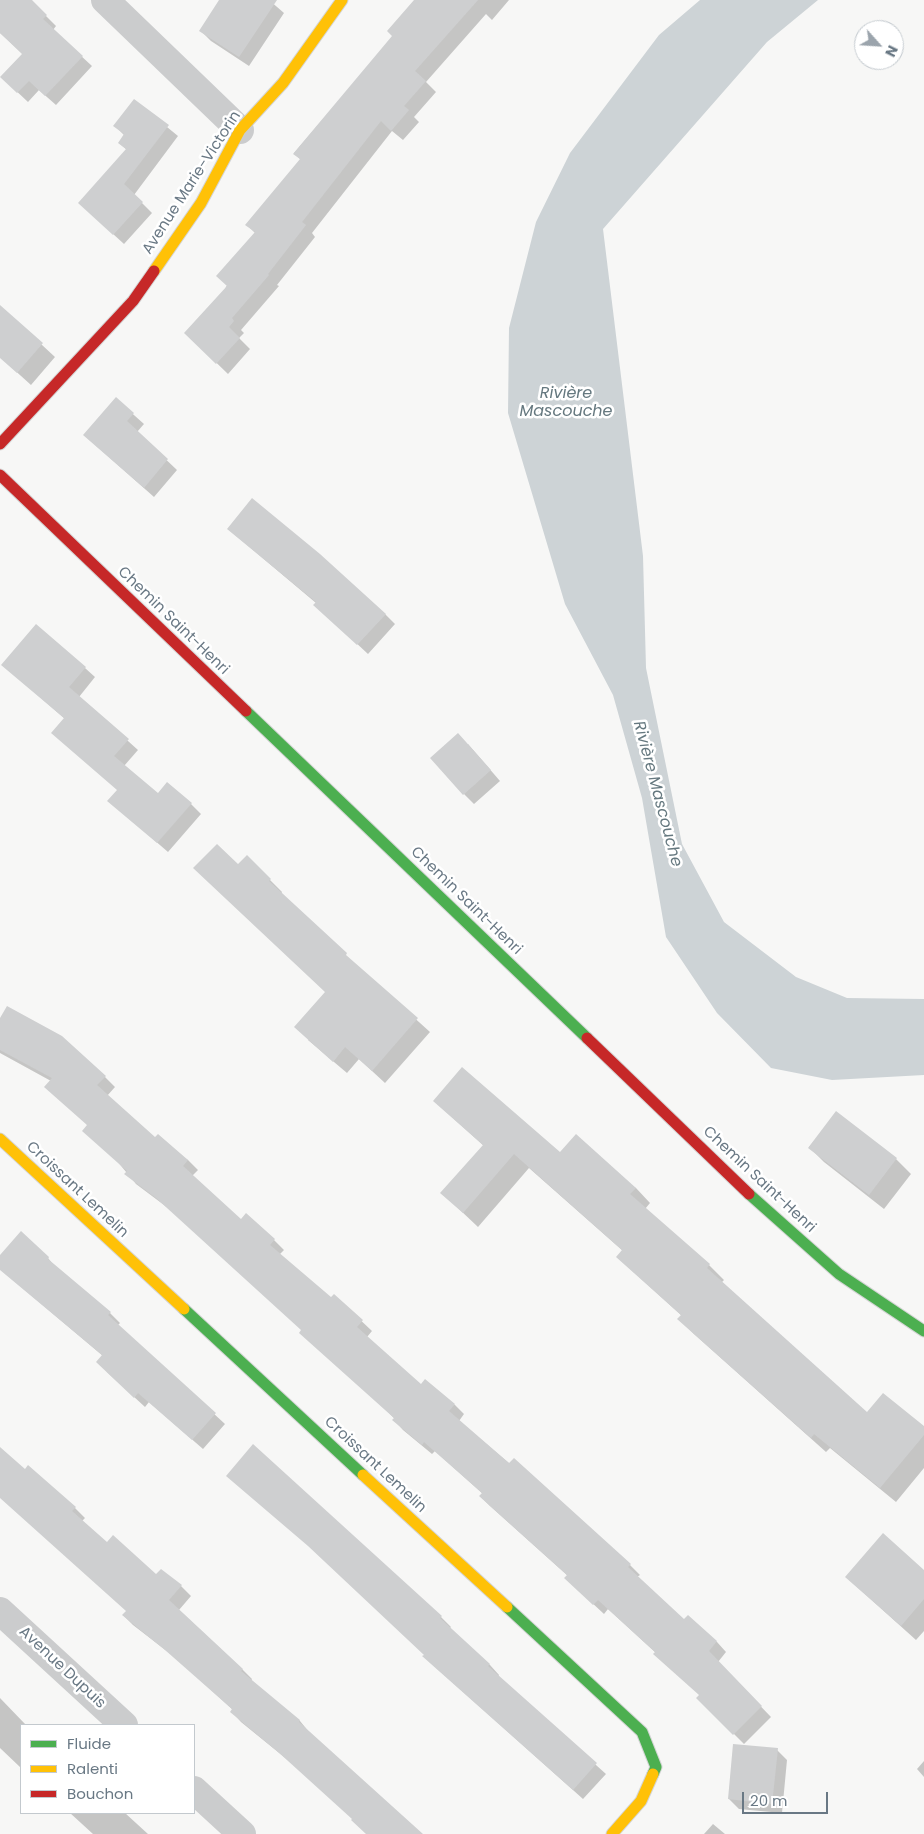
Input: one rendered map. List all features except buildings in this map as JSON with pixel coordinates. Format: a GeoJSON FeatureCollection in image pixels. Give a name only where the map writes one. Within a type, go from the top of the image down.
{"type":"FeatureCollection","features":[{"type":"Feature","properties":{"kind":"street"},"geometry":{"type":"LineString","coordinates":[[105,0],[240,130]]}},
{"type":"Feature","properties":{"kind":"street","name":"Avenue Marie-Victorin"},"geometry":{"type":"LineString","coordinates":[[0,444],[134,300],[201,203],[240,130],[283,83],[342,0]]}},
{"type":"Feature","properties":{"kind":"street","name":"Chemin Saint-Henri"},"geometry":{"type":"LineString","coordinates":[[0,475],[766,1210],[839,1274],[924,1332]]}},
{"type":"Feature","properties":{"kind":"street","name":"Croissant Lemelin"},"geometry":{"type":"LineString","coordinates":[[0,1139],[642,1732],[656,1767],[641,1801],[612,1834]]}},
{"type":"Feature","properties":{"kind":"street","name":"Avenue Dupuis"},"geometry":{"type":"LineString","coordinates":[[0,1611],[123,1724]]}},
{"type":"Feature","properties":{"kind":"street"},"geometry":{"type":"LineString","coordinates":[[195,1791],[242,1834]]}},
{"type":"Feature","properties":{"kind":"water","name":"Rivière Mascouche"},"geometry":{"type":"Polygon","coordinates":[[[700,0],[818,0],[767,42],[603,229],[643,556],[646,668],[682,844],[724,922],[796,977],[847,998],[924,999],[924,1075],[832,1080],[771,1068],[717,1013],[666,937],[642,798],[613,695],[565,604],[508,413],[509,328],[536,222],[570,153],[659,35],[700,0]]]}},
{"type":"Feature","properties":{"kind":"traffic: fast"},"geometry":{"type":"LineString","coordinates":[[246,711],[587,1038]]}},
{"type":"Feature","properties":{"kind":"traffic: fast"},"geometry":{"type":"LineString","coordinates":[[749,1194],[839,1274],[924,1331]]}},
{"type":"Feature","properties":{"kind":"traffic: fast"},"geometry":{"type":"LineString","coordinates":[[184,1309],[363,1475]]}},
{"type":"Feature","properties":{"kind":"traffic: fast"},"geometry":{"type":"LineString","coordinates":[[507,1607],[642,1732],[656,1767],[653,1774]]}},
{"type":"Feature","properties":{"kind":"traffic: slow"},"geometry":{"type":"LineString","coordinates":[[154,271],[201,203],[240,130],[283,83],[342,0]]}},
{"type":"Feature","properties":{"kind":"traffic: slow"},"geometry":{"type":"LineString","coordinates":[[0,1139],[184,1309]]}},
{"type":"Feature","properties":{"kind":"traffic: slow"},"geometry":{"type":"LineString","coordinates":[[363,1475],[507,1607]]}},
{"type":"Feature","properties":{"kind":"traffic: slow"},"geometry":{"type":"LineString","coordinates":[[612,1834],[641,1801],[653,1774]]}},
{"type":"Feature","properties":{"kind":"traffic: jam"},"geometry":{"type":"LineString","coordinates":[[0,444],[133,301],[154,271]]}},
{"type":"Feature","properties":{"kind":"traffic: jam"},"geometry":{"type":"LineString","coordinates":[[0,475],[246,711]]}},
{"type":"Feature","properties":{"kind":"traffic: jam"},"geometry":{"type":"LineString","coordinates":[[587,1038],[749,1194]]}}]}
